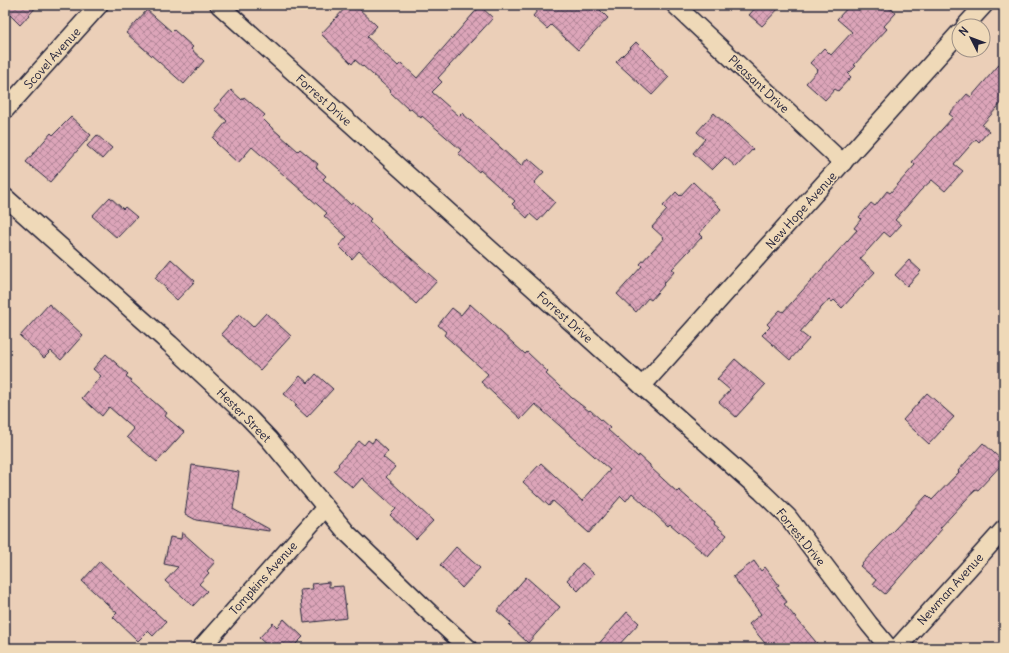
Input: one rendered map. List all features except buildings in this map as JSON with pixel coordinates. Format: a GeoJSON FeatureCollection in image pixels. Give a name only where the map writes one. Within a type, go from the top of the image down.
{"type":"FeatureCollection","features":[{"type":"Feature","properties":{"kind":"street","name":"Scovel Avenue"},"geometry":{"type":"LineString","coordinates":[[5,110],[99,5]]}},
{"type":"Feature","properties":{"kind":"street","name":"Forrest Drive"},"geometry":{"type":"LineString","coordinates":[[219,5],[642,386],[762,492],[788,517],[889,648]]}},
{"type":"Feature","properties":{"kind":"street","name":"Pleasant Drive"},"geometry":{"type":"LineString","coordinates":[[675,5],[843,163]]}},
{"type":"Feature","properties":{"kind":"street"},"geometry":{"type":"LineString","coordinates":[[972,18],[984,5]]}},
{"type":"Feature","properties":{"kind":"street","name":"New Hope Avenue"},"geometry":{"type":"LineString","coordinates":[[642,386],[951,42]]}},
{"type":"Feature","properties":{"kind":"street","name":"Hester Street"},"geometry":{"type":"LineString","coordinates":[[5,197],[170,344],[249,418],[269,439],[347,533],[468,648]]}},
{"type":"Feature","properties":{"kind":"street","name":"Tompkins Avenue"},"geometry":{"type":"LineString","coordinates":[[201,648],[325,508]]}},
{"type":"Feature","properties":{"kind":"street","name":"Newman Avenue"},"geometry":{"type":"LineString","coordinates":[[897,648],[1004,529]]}}]}
